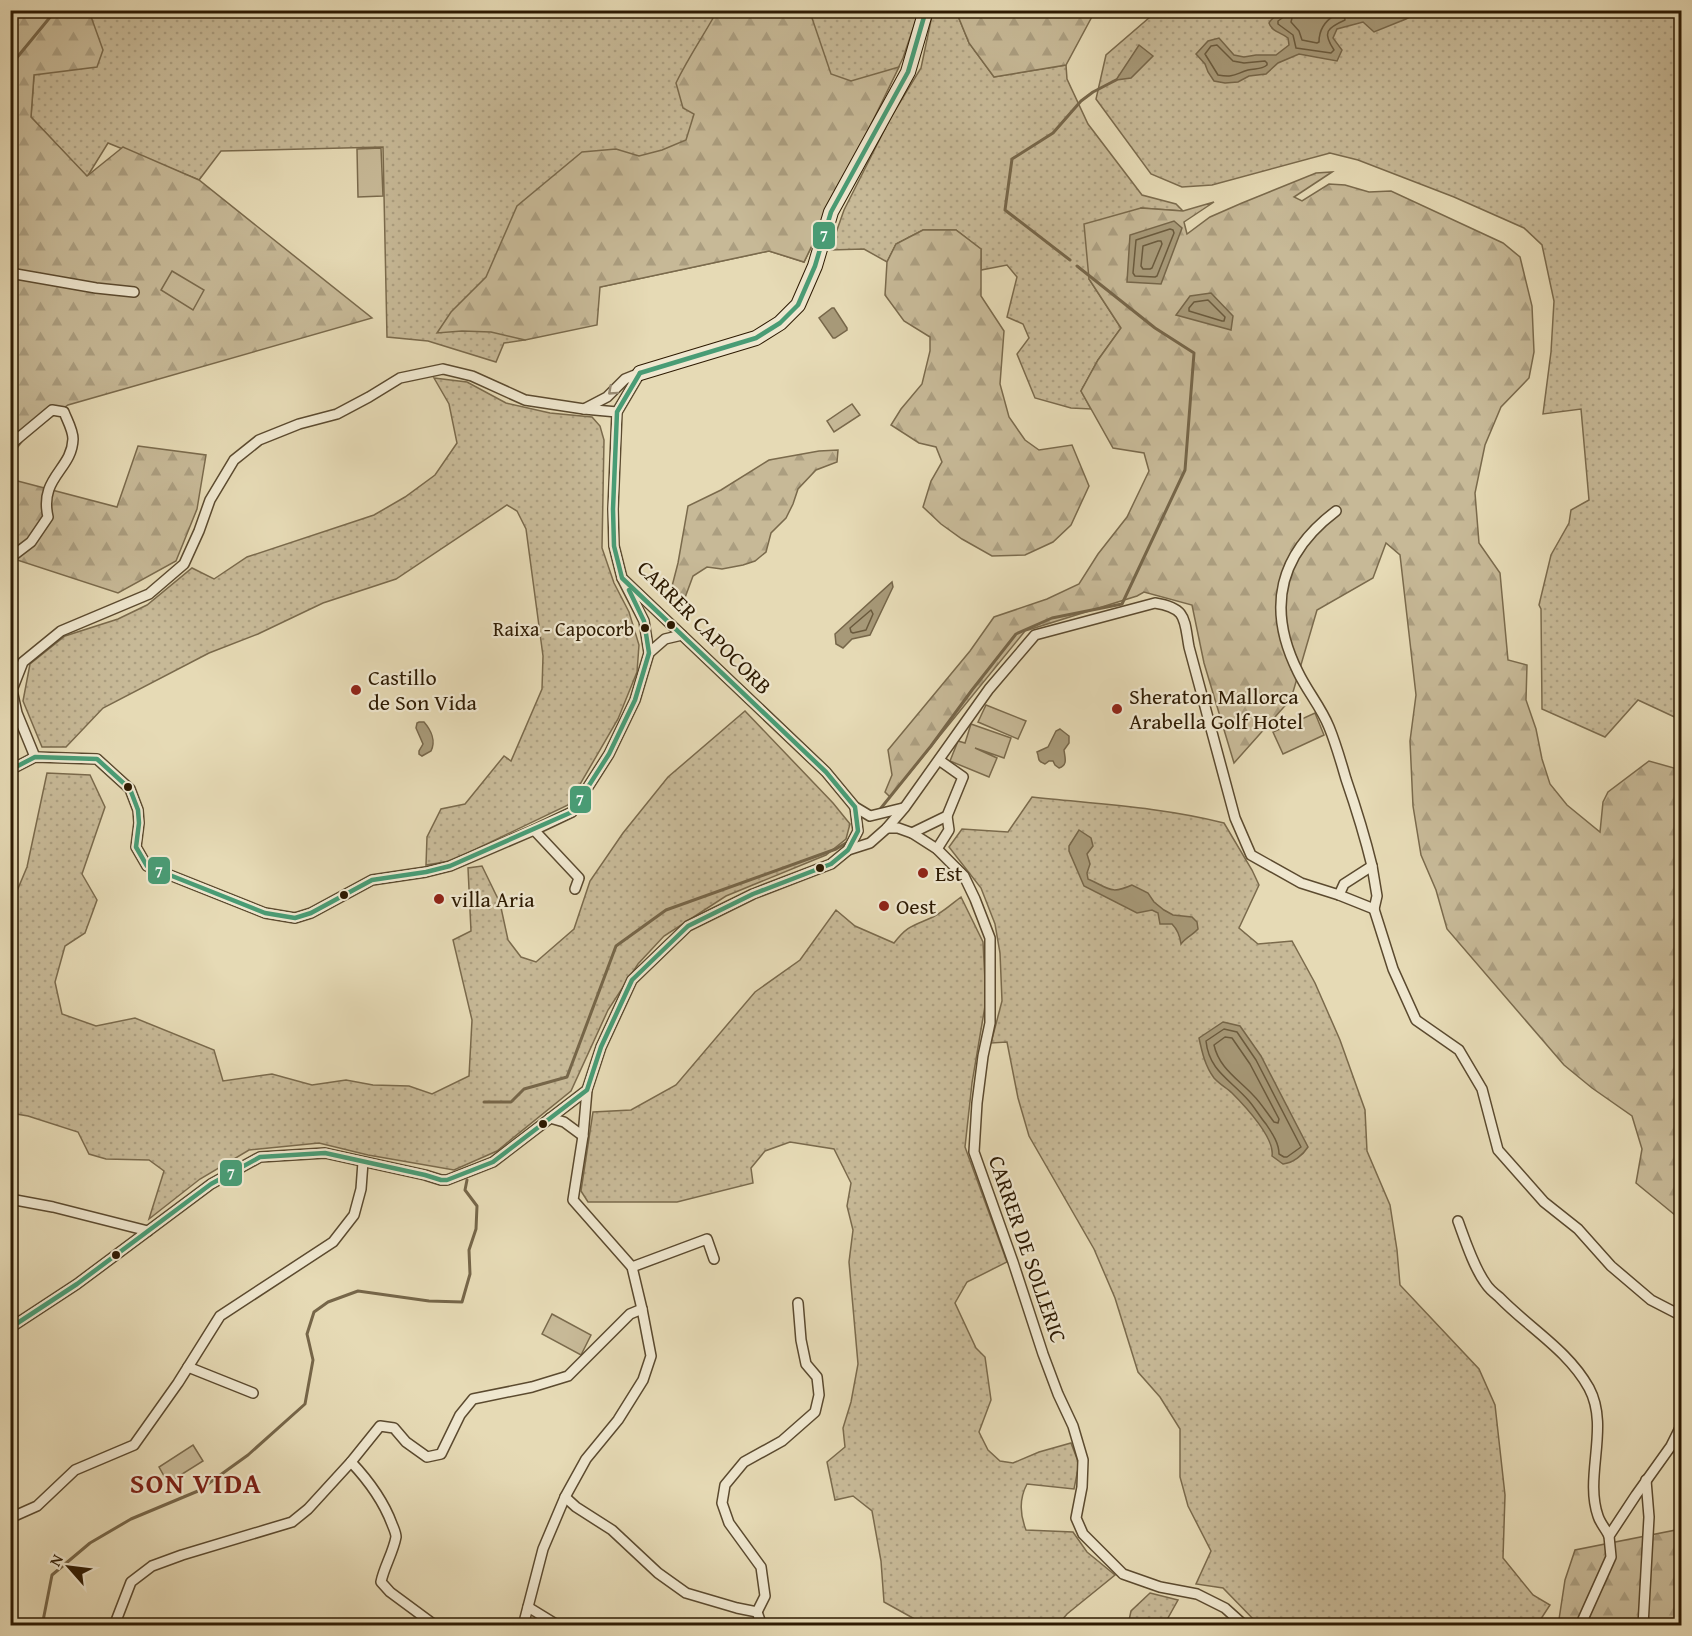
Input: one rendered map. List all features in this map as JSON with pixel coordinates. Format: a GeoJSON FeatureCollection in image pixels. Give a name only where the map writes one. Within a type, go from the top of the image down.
{"type":"FeatureCollection","features":[{"type":"Feature","properties":{"kind":"street"},"geometry":{"type":"LineString","coordinates":[[584,409],[607,397],[625,379],[756,338],[780,323],[798,305],[815,266],[831,212],[908,72],[926,10]]}},
{"type":"Feature","properties":{"kind":"street"},"geometry":{"type":"LineString","coordinates":[[10,273],[96,288],[134,292]]}},
{"type":"Feature","properties":{"kind":"street"},"geometry":{"type":"LineString","coordinates":[[35,757],[17,713],[12,690],[23,662],[61,631],[149,594],[184,564],[210,500],[234,460],[259,440],[299,424],[337,414],[400,378],[443,369],[472,376],[525,400],[617,412]]}},
{"type":"Feature","properties":{"kind":"street","name":"CARRER CAPOCORB"},"geometry":{"type":"LineString","coordinates":[[640,374],[617,412],[613,509],[614,546],[622,578],[826,772],[855,807]]}},
{"type":"Feature","properties":{"kind":"street"},"geometry":{"type":"LineString","coordinates":[[10,445],[52,410],[64,412],[73,437],[69,455],[49,487],[46,505],[48,517],[31,542],[10,558]]}},
{"type":"Feature","properties":{"kind":"street"},"geometry":{"type":"LineString","coordinates":[[1336,512],[1320,523],[1296,552],[1283,582],[1281,621],[1289,651],[1298,672],[1322,711],[1331,732],[1366,840],[1377,896],[1374,909],[1393,969],[1416,1020],[1459,1050],[1482,1089],[1498,1150],[1544,1202],[1578,1229],[1611,1266],[1651,1300],[1682,1316]]}},
{"type":"Feature","properties":{"kind":"street"},"geometry":{"type":"LineString","coordinates":[[10,770],[35,757],[97,759],[130,789],[138,810],[136,847],[147,866],[265,913],[295,918],[311,913],[372,880],[450,866],[572,812],[609,754],[635,700],[649,653],[644,621],[622,578]]}},
{"type":"Feature","properties":{"kind":"street"},"geometry":{"type":"LineString","coordinates":[[523,1626],[543,1549],[565,1497],[586,1458],[618,1420],[643,1380],[651,1356],[632,1267],[573,1200],[583,1136],[587,1090],[601,1047],[632,980],[688,926],[753,894],[831,864],[848,850],[870,843],[905,807],[989,689],[1035,635],[1155,603],[1173,606],[1184,618],[1189,647],[1235,818],[1251,855],[1301,883],[1374,909]]}},
{"type":"Feature","properties":{"kind":"street"},"geometry":{"type":"LineString","coordinates":[[649,653],[665,639],[682,635]]}},
{"type":"Feature","properties":{"kind":"street"},"geometry":{"type":"LineString","coordinates":[[937,849],[949,830],[947,816],[963,777],[939,760]]}},
{"type":"Feature","properties":{"kind":"street"},"geometry":{"type":"LineString","coordinates":[[855,807],[870,816],[905,807]]}},
{"type":"Feature","properties":{"kind":"street"},"geometry":{"type":"LineString","coordinates":[[848,850],[858,831],[855,807]]}},
{"type":"Feature","properties":{"kind":"street"},"geometry":{"type":"LineString","coordinates":[[912,833],[947,816]]}},
{"type":"Feature","properties":{"kind":"street","name":"CARRER DE SOLLERIC"},"geometry":{"type":"LineString","coordinates":[[887,828],[898,828],[912,833],[937,849],[964,876],[990,938],[990,1023],[981,1068],[974,1152],[1043,1354],[1083,1460],[1082,1487],[1076,1518],[1083,1534],[1123,1574],[1160,1587],[1197,1594],[1225,1608],[1245,1626]]}},
{"type":"Feature","properties":{"kind":"street"},"geometry":{"type":"LineString","coordinates":[[534,830],[579,878],[575,889]]}},
{"type":"Feature","properties":{"kind":"street"},"geometry":{"type":"LineString","coordinates":[[1340,895],[1344,884],[1372,866]]}},
{"type":"Feature","properties":{"kind":"street"},"geometry":{"type":"LineString","coordinates":[[10,1328],[76,1284],[211,1184],[260,1157],[325,1153],[447,1180],[493,1162],[587,1090]]}},
{"type":"Feature","properties":{"kind":"street"},"geometry":{"type":"LineString","coordinates":[[550,1118],[564,1122],[583,1136]]}},
{"type":"Feature","properties":{"kind":"street"},"geometry":{"type":"LineString","coordinates":[[10,1518],[37,1506],[75,1470],[134,1445],[220,1316],[333,1242],[354,1215],[361,1189],[363,1162]]}},
{"type":"Feature","properties":{"kind":"street"},"geometry":{"type":"LineString","coordinates":[[10,1199],[54,1207],[148,1231]]}},
{"type":"Feature","properties":{"kind":"street"},"geometry":{"type":"LineString","coordinates":[[1458,1221],[1485,1284],[1515,1314],[1560,1351],[1589,1389],[1596,1411],[1597,1448],[1594,1496],[1598,1517],[1610,1536],[1611,1557],[1580,1626]]}},
{"type":"Feature","properties":{"kind":"street"},"geometry":{"type":"LineString","coordinates":[[632,1267],[708,1239],[714,1259]]}},
{"type":"Feature","properties":{"kind":"street"},"geometry":{"type":"LineString","coordinates":[[762,1626],[758,1612],[765,1596],[761,1567],[729,1523],[722,1503],[725,1485],[744,1462],[783,1441],[815,1412],[819,1395],[817,1377],[806,1364],[801,1340],[798,1303]]}},
{"type":"Feature","properties":{"kind":"street"},"geometry":{"type":"LineString","coordinates":[[114,1626],[131,1582],[152,1566],[292,1522],[308,1509],[380,1426],[394,1428],[406,1442],[427,1458],[441,1454],[460,1415],[473,1399],[532,1387],[568,1376],[630,1314],[642,1309]]}},
{"type":"Feature","properties":{"kind":"street"},"geometry":{"type":"LineString","coordinates":[[188,1367],[253,1393]]}},
{"type":"Feature","properties":{"kind":"street"},"geometry":{"type":"LineString","coordinates":[[1610,1536],[1671,1446],[1682,1424]]}},
{"type":"Feature","properties":{"kind":"street"},"geometry":{"type":"LineString","coordinates":[[351,1462],[369,1481],[387,1509],[396,1535],[381,1582],[390,1592],[436,1626]]}},
{"type":"Feature","properties":{"kind":"street"},"geometry":{"type":"LineString","coordinates":[[1643,1626],[1649,1517],[1646,1480]]}},
{"type":"Feature","properties":{"kind":"street"},"geometry":{"type":"LineString","coordinates":[[565,1497],[576,1507],[612,1530],[658,1573],[686,1593],[758,1612]]}},
{"type":"Feature","properties":{"kind":"street"},"geometry":{"type":"LineString","coordinates":[[528,1606],[559,1626]]}},
{"type":"Feature","properties":{"kind":"green space"},"geometry":{"type":"Polygon","coordinates":[[[11,11],[89,11],[103,50],[97,67],[34,75],[31,117],[87,176],[123,147],[199,180],[372,318],[68,405],[27,435],[11,456],[11,11]]]}},
{"type":"Feature","properties":{"kind":"green space"},"geometry":{"type":"Polygon","coordinates":[[[92,11],[919,11],[903,58],[804,262],[769,251],[516,305],[525,340],[504,343],[496,362],[428,341],[387,337],[383,147],[221,151],[199,180],[108,143],[87,177],[31,117],[34,75],[81,16],[92,11]]]}},
{"type":"Feature","properties":{"kind":"green space"},"geometry":{"type":"Polygon","coordinates":[[[717,11],[797,11],[812,18],[831,74],[851,81],[899,67],[804,262],[769,251],[600,287],[597,325],[525,340],[491,332],[437,333],[451,312],[486,277],[517,206],[582,152],[616,149],[639,156],[686,140],[694,114],[683,108],[676,83],[717,11]]]}},
{"type":"Feature","properties":{"kind":"green space"},"geometry":{"type":"Polygon","coordinates":[[[933,11],[956,11],[969,43],[994,77],[1066,65],[1067,79],[1088,124],[1142,195],[1176,204],[1183,211],[1141,208],[1089,279],[1121,328],[1098,360],[1081,391],[1091,409],[1071,408],[1035,398],[1017,354],[1029,338],[1023,324],[1007,317],[1017,277],[1007,265],[981,270],[981,249],[956,230],[923,230],[896,244],[887,262],[864,249],[830,250],[844,210],[891,117],[921,68],[933,11]]]}},
{"type":"Feature","properties":{"kind":"green space"},"geometry":{"type":"Polygon","coordinates":[[[956,11],[1095,11],[1066,65],[994,77],[969,43],[956,11]]]}},
{"type":"Feature","properties":{"kind":"green space"},"geometry":{"type":"Polygon","coordinates":[[[1157,11],[1681,11],[1681,720],[1638,700],[1605,737],[1542,709],[1541,609],[1539,605],[1551,555],[1569,523],[1571,510],[1589,500],[1581,409],[1543,414],[1551,352],[1554,301],[1542,245],[1524,228],[1454,197],[1358,160],[1330,153],[1212,185],[1182,187],[1151,174],[1096,99],[1106,55],[1157,11]]]}},
{"type":"Feature","properties":{"kind":"green space"},"geometry":{"type":"Polygon","coordinates":[[[381,148],[383,196],[358,197],[357,149],[381,148]]]}},
{"type":"Feature","properties":{"kind":"green space"},"geometry":{"type":"Polygon","coordinates":[[[1332,172],[1294,197],[1302,201],[1329,184],[1345,185],[1369,192],[1391,191],[1503,243],[1520,257],[1532,306],[1534,352],[1529,378],[1501,407],[1485,445],[1475,493],[1479,543],[1500,573],[1508,660],[1527,665],[1526,700],[1536,729],[1542,759],[1550,784],[1567,805],[1600,832],[1603,802],[1608,792],[1649,761],[1681,770],[1681,1220],[1636,1183],[1642,1149],[1632,1116],[1564,1065],[1447,929],[1436,890],[1421,855],[1413,806],[1410,741],[1416,695],[1400,555],[1386,543],[1373,578],[1317,610],[1291,699],[1234,763],[1204,663],[1192,605],[1144,592],[1025,631],[890,797],[885,792],[892,775],[888,750],[970,651],[994,617],[1047,599],[1079,584],[1098,554],[1127,517],[1149,471],[1144,453],[1113,448],[1081,391],[1098,360],[1121,328],[1089,279],[1084,224],[1141,208],[1183,211],[1214,202],[1184,222],[1187,234],[1210,217],[1242,203],[1316,173],[1332,172]]]}},
{"type":"Feature","properties":{"kind":"green space"},"geometry":{"type":"Polygon","coordinates":[[[923,230],[956,230],[981,249],[981,296],[1004,331],[1000,384],[1009,417],[1025,440],[1039,450],[1072,445],[1089,486],[1071,525],[1053,542],[1025,555],[992,556],[962,539],[923,507],[931,481],[942,462],[936,447],[919,443],[891,425],[922,384],[930,351],[930,337],[904,321],[885,295],[887,262],[896,244],[923,230]]]}},
{"type":"Feature","properties":{"kind":"green space"},"geometry":{"type":"Polygon","coordinates":[[[172,271],[204,290],[193,310],[161,290],[172,271]]]}},
{"type":"Feature","properties":{"kind":"green space"},"geometry":{"type":"Polygon","coordinates":[[[434,378],[467,382],[506,403],[550,413],[592,417],[600,426],[604,440],[602,548],[614,583],[629,612],[639,645],[637,672],[618,719],[568,805],[451,861],[426,865],[427,837],[441,809],[465,804],[504,756],[511,761],[542,689],[543,656],[526,529],[517,511],[507,505],[396,579],[323,603],[258,634],[209,653],[103,708],[66,747],[42,747],[23,701],[30,664],[65,636],[118,619],[147,605],[192,568],[214,579],[247,557],[374,515],[405,497],[435,475],[457,443],[449,404],[434,378]]]}},
{"type":"Feature","properties":{"kind":"green space"},"geometry":{"type":"Polygon","coordinates":[[[852,404],[860,415],[834,432],[827,421],[852,404]]]}},
{"type":"Feature","properties":{"kind":"green space"},"geometry":{"type":"Polygon","coordinates":[[[138,446],[206,455],[197,509],[176,561],[118,593],[11,558],[10,479],[117,507],[138,446]]]}},
{"type":"Feature","properties":{"kind":"green space"},"geometry":{"type":"Polygon","coordinates":[[[838,450],[837,462],[816,470],[798,489],[786,518],[771,533],[766,552],[755,561],[743,565],[722,569],[707,567],[693,576],[683,603],[670,594],[688,506],[721,490],[769,460],[838,450]]]}},
{"type":"Feature","properties":{"kind":"green space"},"geometry":{"type":"Polygon","coordinates":[[[986,705],[1026,721],[1018,739],[978,722],[986,705]]]}},
{"type":"Feature","properties":{"kind":"green space"},"geometry":{"type":"Polygon","coordinates":[[[745,711],[833,803],[850,824],[846,839],[826,855],[726,896],[664,936],[638,964],[608,1010],[571,1091],[497,1151],[454,1170],[368,1155],[319,1143],[249,1150],[200,1179],[149,1219],[164,1171],[149,1160],[106,1159],[89,1154],[78,1132],[11,1113],[10,902],[14,898],[27,867],[47,773],[90,775],[105,807],[82,874],[97,900],[85,933],[65,946],[55,982],[62,1014],[96,1026],[135,1018],[214,1050],[223,1081],[272,1074],[312,1085],[346,1080],[373,1085],[409,1086],[432,1094],[469,1076],[472,1020],[453,940],[471,931],[468,868],[482,866],[500,903],[508,940],[521,957],[536,962],[574,929],[590,881],[623,833],[668,777],[745,711]]]}},
{"type":"Feature","properties":{"kind":"green space"},"geometry":{"type":"Polygon","coordinates":[[[1315,713],[1324,735],[1283,754],[1273,732],[1315,713]]]}},
{"type":"Feature","properties":{"kind":"green space"},"geometry":{"type":"Polygon","coordinates":[[[971,724],[1011,738],[1004,758],[975,748],[997,758],[989,777],[950,761],[958,741],[965,743],[971,724]]]}},
{"type":"Feature","properties":{"kind":"green space"},"geometry":{"type":"Polygon","coordinates":[[[1032,797],[1153,810],[1224,823],[1259,885],[1239,928],[1258,944],[1292,941],[1315,983],[1340,1040],[1365,1110],[1367,1151],[1390,1205],[1400,1285],[1479,1369],[1495,1405],[1505,1495],[1503,1558],[1533,1595],[1550,1605],[1537,1625],[1259,1625],[1223,1588],[1196,1584],[1211,1551],[1188,1506],[1180,1477],[1180,1429],[1160,1397],[1138,1372],[1115,1298],[1094,1249],[1029,1136],[1018,1098],[1007,1042],[991,1043],[1002,1001],[1000,953],[995,924],[981,888],[949,847],[962,829],[1008,832],[1032,797]]]}},
{"type":"Feature","properties":{"kind":"green space"},"geometry":{"type":"Polygon","coordinates":[[[961,897],[983,942],[986,1000],[972,1083],[965,1147],[1007,1262],[967,1282],[955,1303],[976,1348],[985,1357],[991,1400],[979,1432],[988,1450],[1000,1461],[1013,1463],[1039,1452],[1071,1443],[1079,1464],[1074,1489],[1027,1484],[1022,1501],[1026,1530],[1073,1532],[1087,1552],[1115,1575],[1067,1614],[1058,1625],[924,1625],[884,1602],[881,1561],[872,1511],[853,1496],[835,1500],[827,1462],[845,1447],[843,1428],[851,1402],[858,1364],[849,1262],[853,1230],[847,1206],[851,1183],[834,1149],[790,1142],[765,1151],[751,1168],[753,1183],[677,1202],[588,1202],[581,1191],[593,1112],[631,1110],[676,1085],[755,992],[800,960],[836,910],[855,926],[894,943],[907,929],[937,915],[961,897]]]}},
{"type":"Feature","properties":{"kind":"green space"},"geometry":{"type":"Polygon","coordinates":[[[552,1314],[591,1335],[581,1355],[542,1334],[552,1314]]]}},
{"type":"Feature","properties":{"kind":"green space"},"geometry":{"type":"Polygon","coordinates":[[[193,1445],[203,1461],[168,1483],[159,1467],[193,1445]]]}},
{"type":"Feature","properties":{"kind":"green space"},"geometry":{"type":"Polygon","coordinates":[[[1681,1529],[1681,1625],[1558,1626],[1565,1580],[1575,1550],[1681,1529]]]}},
{"type":"Feature","properties":{"kind":"green space"},"geometry":{"type":"Polygon","coordinates":[[[1150,1593],[1178,1600],[1164,1625],[1128,1625],[1131,1611],[1150,1593]]]}},
{"type":"Feature","properties":{"kind":"water"},"geometry":{"type":"Polygon","coordinates":[[[1282,10],[1346,11],[1353,16],[1361,11],[1421,11],[1374,32],[1363,22],[1337,29],[1333,38],[1342,50],[1337,61],[1299,54],[1278,63],[1266,74],[1249,76],[1238,82],[1214,81],[1205,64],[1196,54],[1208,41],[1219,38],[1234,55],[1244,57],[1276,55],[1289,45],[1288,38],[1274,30],[1269,23],[1282,10]]]}},
{"type":"Feature","properties":{"kind":"water"},"geometry":{"type":"Polygon","coordinates":[[[1139,45],[1153,56],[1131,78],[1116,80],[1139,45]]]}},
{"type":"Feature","properties":{"kind":"water"},"geometry":{"type":"Polygon","coordinates":[[[1174,221],[1182,228],[1161,284],[1127,282],[1130,235],[1174,221]]]}},
{"type":"Feature","properties":{"kind":"water"},"geometry":{"type":"Polygon","coordinates":[[[1211,293],[1233,316],[1231,330],[1176,315],[1190,296],[1211,293]]]}},
{"type":"Feature","properties":{"kind":"water"},"geometry":{"type":"Polygon","coordinates":[[[832,308],[847,328],[835,338],[819,318],[832,308]]]}},
{"type":"Feature","properties":{"kind":"water"},"geometry":{"type":"Polygon","coordinates":[[[892,582],[893,587],[870,635],[852,639],[843,648],[836,644],[835,634],[892,582]]]}},
{"type":"Feature","properties":{"kind":"water"},"geometry":{"type":"Polygon","coordinates":[[[419,722],[427,725],[433,740],[431,751],[422,756],[419,751],[423,744],[416,728],[419,722]]]}},
{"type":"Feature","properties":{"kind":"water"},"geometry":{"type":"Polygon","coordinates":[[[1060,729],[1069,736],[1069,743],[1064,750],[1065,763],[1059,768],[1053,761],[1045,764],[1040,761],[1037,752],[1048,747],[1056,731],[1060,729]]]}},
{"type":"Feature","properties":{"kind":"water"},"geometry":{"type":"Polygon","coordinates":[[[1079,830],[1091,838],[1093,846],[1087,854],[1090,864],[1088,879],[1114,890],[1132,885],[1148,893],[1154,902],[1173,915],[1192,917],[1197,922],[1198,929],[1181,944],[1172,924],[1160,924],[1158,913],[1152,910],[1137,913],[1084,886],[1069,851],[1069,846],[1079,830]]]}},
{"type":"Feature","properties":{"kind":"water"},"geometry":{"type":"Polygon","coordinates":[[[1223,1022],[1240,1026],[1261,1056],[1308,1147],[1301,1156],[1294,1160],[1283,1164],[1272,1156],[1269,1140],[1258,1123],[1208,1069],[1199,1038],[1223,1022]]]}},
{"type":"Feature","properties":{"kind":"waterway"},"geometry":{"type":"LineString","coordinates":[[10,66],[56,10]]}},
{"type":"Feature","properties":{"kind":"waterway"},"geometry":{"type":"LineString","coordinates":[[1070,260],[1005,210],[1012,159],[1053,133],[1081,101],[1116,80]]}},
{"type":"Feature","properties":{"kind":"waterway"},"geometry":{"type":"LineString","coordinates":[[881,808],[1016,634],[1052,618],[1122,604],[1185,470],[1194,353],[1155,328],[1077,266]]}},
{"type":"Feature","properties":{"kind":"waterway"},"geometry":{"type":"LineString","coordinates":[[484,1102],[511,1102],[524,1089],[567,1077],[616,946],[666,910],[836,849],[846,843]]}},
{"type":"Feature","properties":{"kind":"waterway"},"geometry":{"type":"LineString","coordinates":[[42,1626],[52,1575],[90,1543],[131,1519],[198,1491],[248,1455],[305,1404],[313,1360],[307,1334],[314,1312],[328,1302],[358,1291],[429,1301],[462,1302],[470,1274],[469,1250],[476,1229],[477,1206],[465,1190],[467,1180]]}},
{"type":"Feature","properties":{"kind":"transit line","name":"7"},"geometry":{"type":"LineString","coordinates":[[640,373],[756,338],[780,323],[798,305],[815,266],[831,212],[908,72],[926,10]]}},
{"type":"Feature","properties":{"kind":"transit line","name":"7"},"geometry":{"type":"LineString","coordinates":[[10,1328],[77,1284],[211,1184],[260,1157],[325,1153],[441,1180],[447,1180],[493,1162],[587,1090],[601,1047],[632,980],[688,926],[753,894],[831,864],[848,850],[858,831],[855,807],[826,772],[622,578],[614,546],[613,509],[617,412],[640,373]]}},
{"type":"Feature","properties":{"kind":"transit line","name":"7"},"geometry":{"type":"LineString","coordinates":[[10,770],[35,757],[97,759],[130,789],[138,810],[136,847],[147,866],[265,913],[295,918],[311,913],[372,880],[450,866],[572,812],[609,754],[635,700],[649,653],[644,621],[629,590]]}},
{"type":"Feature","properties":{"kind":"place","name":"Raixa - Capocorb"},"geometry":{"type":"Point","coordinates":[645,628]}},
{"type":"Feature","properties":{"kind":"place","name":"Castillo de Son Vida"},"geometry":{"type":"Point","coordinates":[356,690]}},
{"type":"Feature","properties":{"kind":"place","name":"Sheraton Mallorca Arabella Golf Hotel"},"geometry":{"type":"Point","coordinates":[1117,709]}},
{"type":"Feature","properties":{"kind":"place","name":"Est"},"geometry":{"type":"Point","coordinates":[923,873]}},
{"type":"Feature","properties":{"kind":"place","name":"villa Aria"},"geometry":{"type":"Point","coordinates":[439,899]}},
{"type":"Feature","properties":{"kind":"place","name":"Oest"},"geometry":{"type":"Point","coordinates":[884,906]}},
{"type":"Feature","properties":{"kind":"district","name":"SON VIDA"},"geometry":{"type":"Point","coordinates":[196,1483]}}]}
